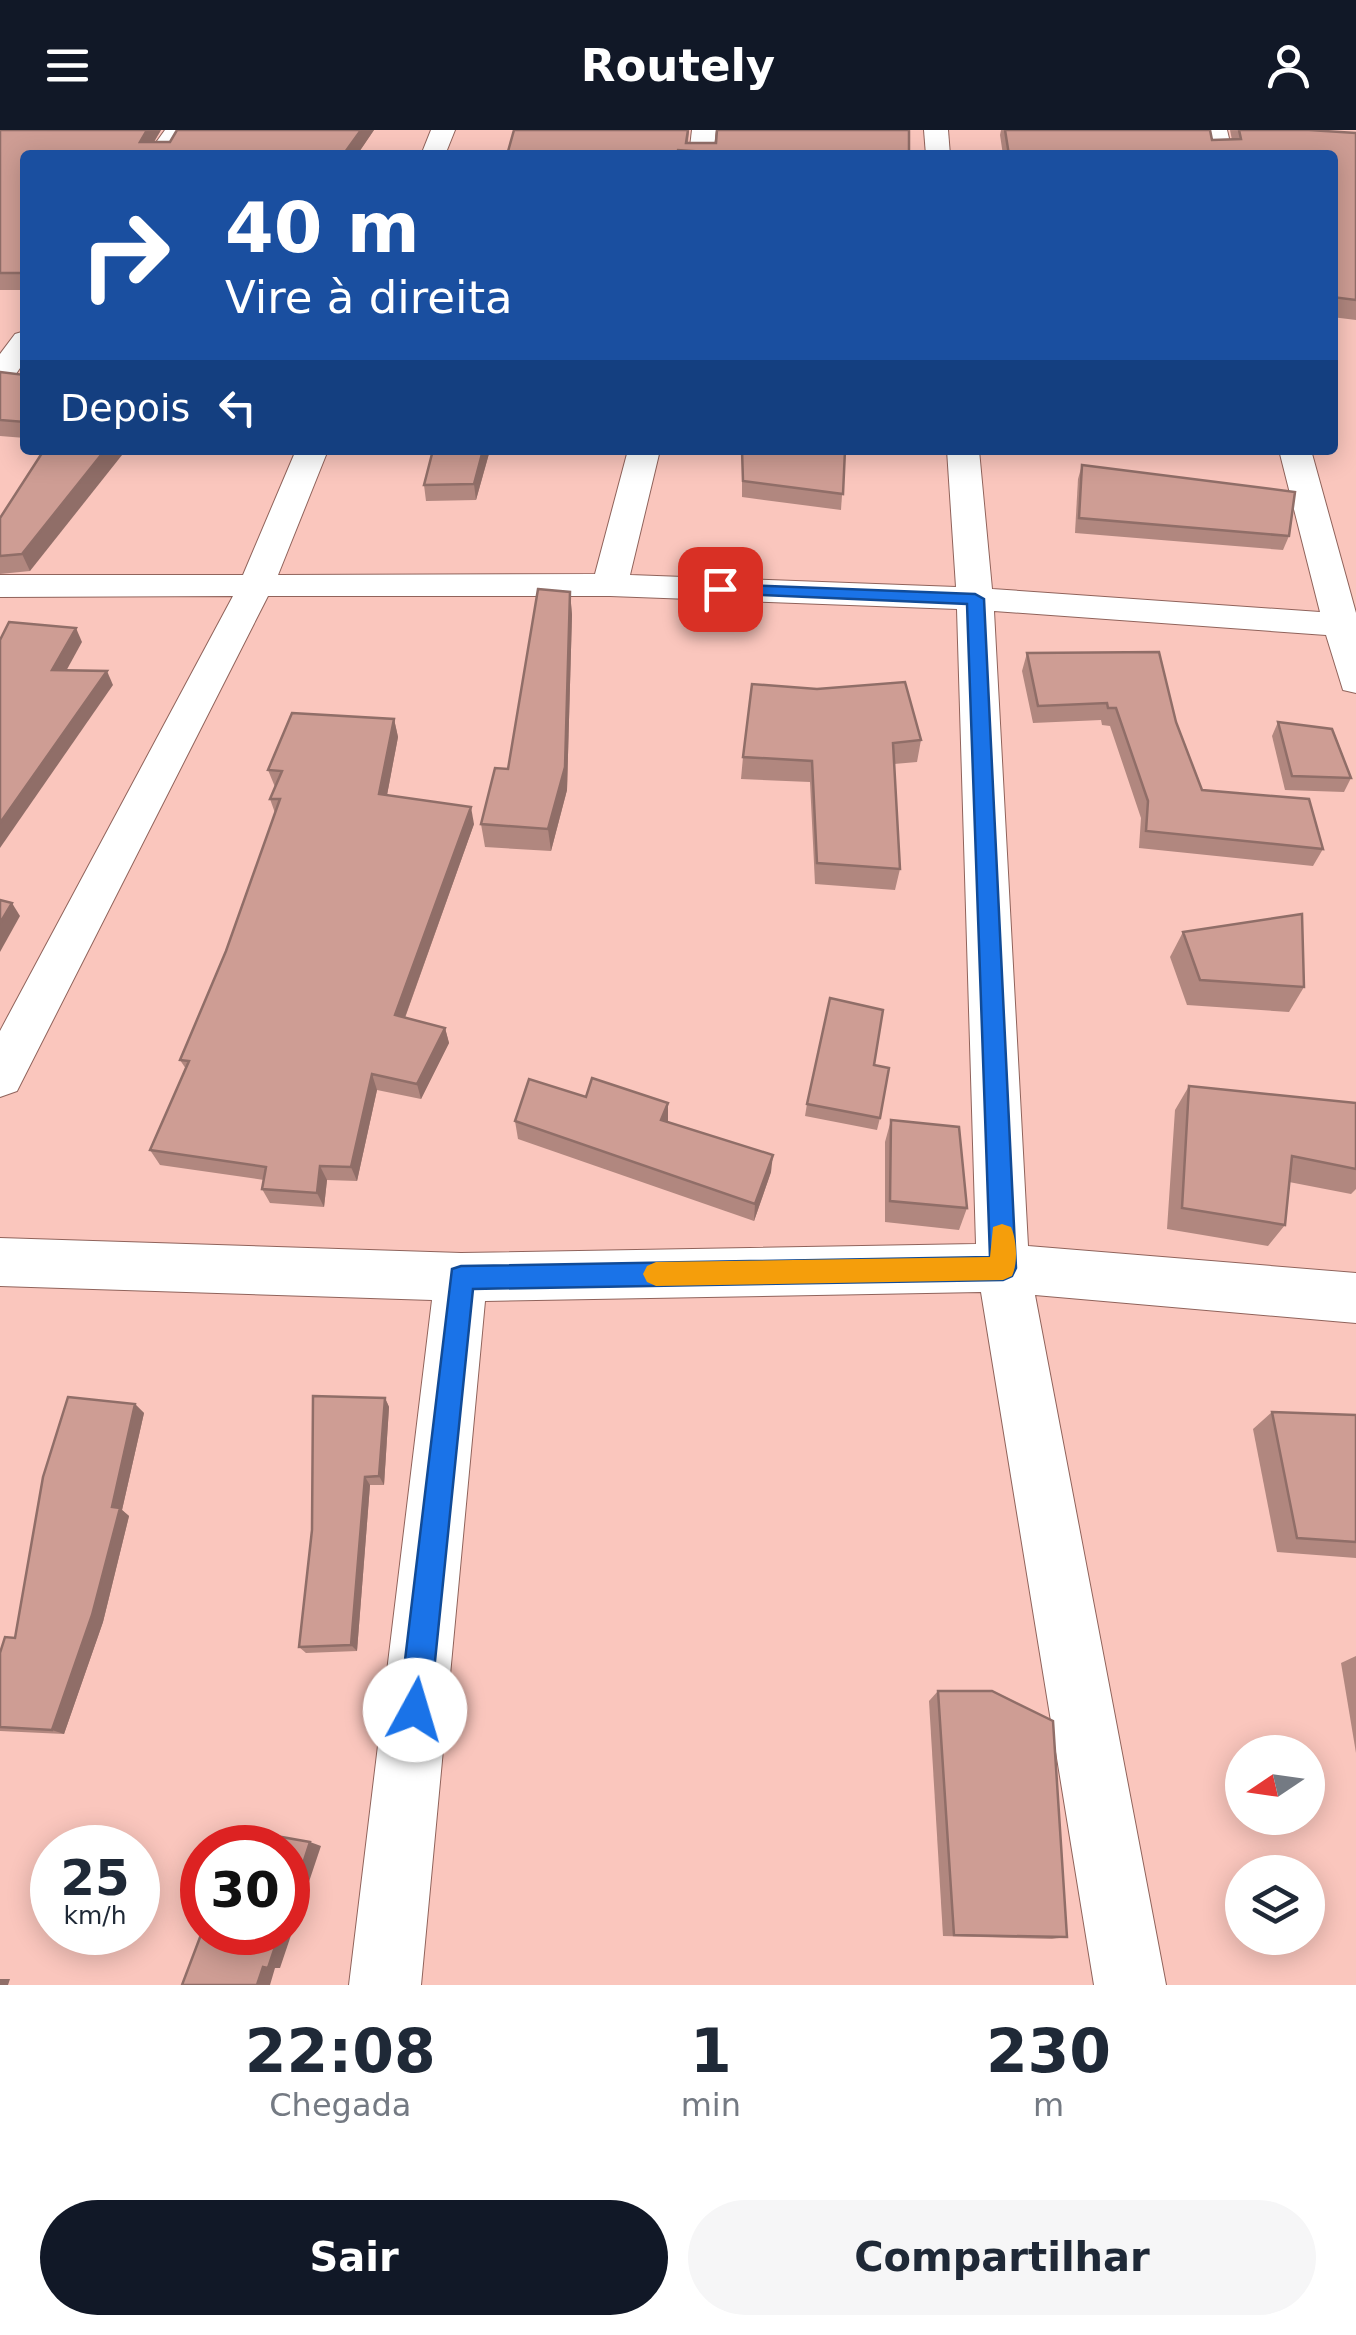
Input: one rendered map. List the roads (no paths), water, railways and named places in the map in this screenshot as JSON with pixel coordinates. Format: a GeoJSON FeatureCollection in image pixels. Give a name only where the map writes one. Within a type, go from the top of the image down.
{"type":"FeatureCollection","features":[{"type":"Feature","properties":{"kind":"street"},"geometry":{"type":"LineString","coordinates":[[0,375],[20,347]]}},
{"type":"Feature","properties":{"kind":"street"},"geometry":{"type":"LineString","coordinates":[[0,1077],[256,586],[310,455]]}},
{"type":"Feature","properties":{"kind":"street"},"geometry":{"type":"LineString","coordinates":[[610,584],[643,455]]}},
{"type":"Feature","properties":{"kind":"street"},"geometry":{"type":"LineString","coordinates":[[963,455],[975,599],[1003,1268],[1130,1985]]}},
{"type":"Feature","properties":{"kind":"street"},"geometry":{"type":"LineString","coordinates":[[1297,455],[1348,626],[1356,681]]}},
{"type":"Feature","properties":{"kind":"street"},"geometry":{"type":"LineString","coordinates":[[0,586],[610,584],[975,599],[1348,626]]}},
{"type":"Feature","properties":{"kind":"street"},"geometry":{"type":"LineString","coordinates":[[0,1262],[461,1278],[1003,1268],[1356,1298]]}},
{"type":"Feature","properties":{"kind":"street"},"geometry":{"type":"LineString","coordinates":[[385,1985],[461,1278]]}}]}
